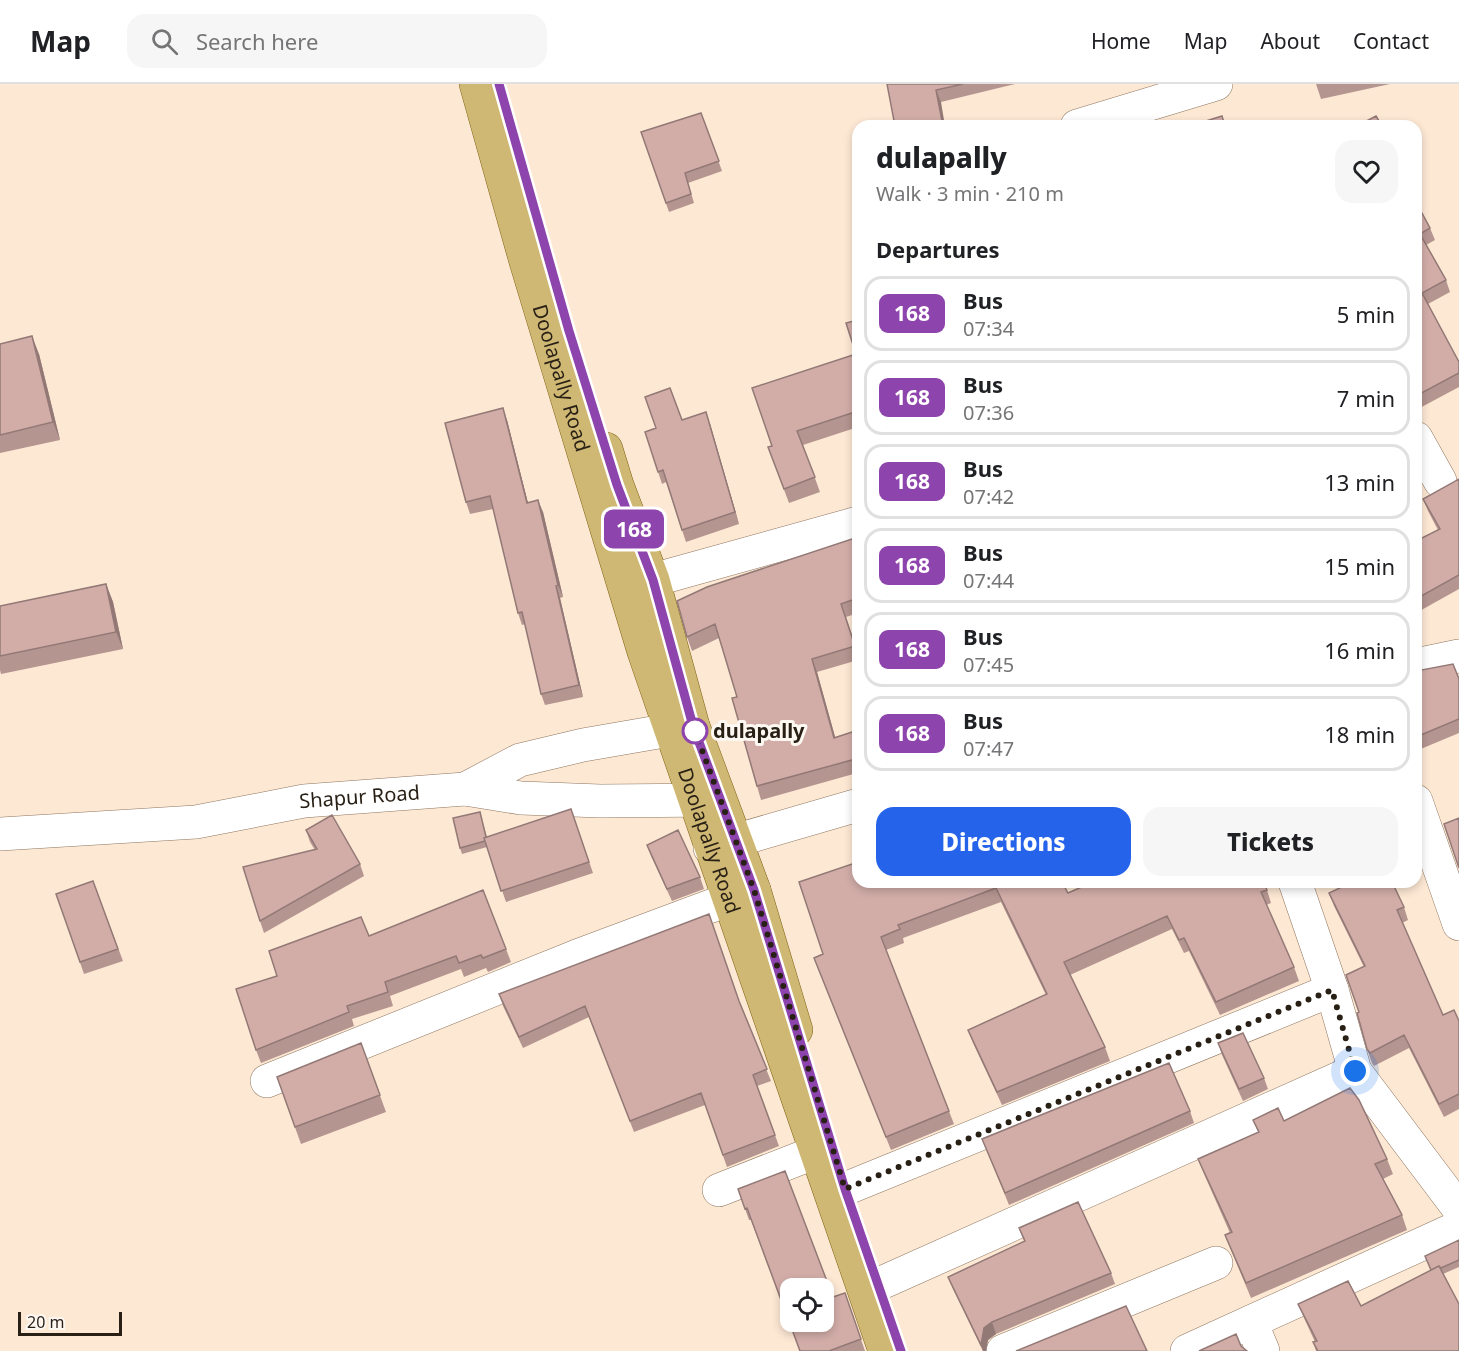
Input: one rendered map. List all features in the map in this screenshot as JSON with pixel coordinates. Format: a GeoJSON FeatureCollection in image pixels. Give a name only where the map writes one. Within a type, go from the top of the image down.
{"type":"FeatureCollection","features":[{"type":"Feature","properties":{"kind":"main road","name":"Doolapally Road"},"geometry":{"type":"LineString","coordinates":[[476,84],[526,262],[644,652],[682,728],[901,1351]]}},
{"type":"Feature","properties":{"kind":"main road","name":"Doolapally Road"},"geometry":{"type":"LineString","coordinates":[[499,84],[569,331],[617,485],[653,580],[682,728]]}},
{"type":"Feature","properties":{"kind":"main road","name":"Doolapally Road"},"geometry":{"type":"LineString","coordinates":[[741,895],[816,1152],[885,1351]]}},
{"type":"Feature","properties":{"kind":"street"},"geometry":{"type":"LineString","coordinates":[[1097,120],[1216,84]]}},
{"type":"Feature","properties":{"kind":"street"},"geometry":{"type":"LineString","coordinates":[[1422,450],[1438,482]]}},
{"type":"Feature","properties":{"kind":"street"},"geometry":{"type":"LineString","coordinates":[[653,580],[852,525]]}},
{"type":"Feature","properties":{"kind":"street"},"geometry":{"type":"LineString","coordinates":[[1422,664],[1459,656]]}},
{"type":"Feature","properties":{"kind":"street"},"geometry":{"type":"LineString","coordinates":[[465,789],[520,760],[583,745],[682,728]]}},
{"type":"Feature","properties":{"kind":"street","name":"Shapur Road"},"geometry":{"type":"LineString","coordinates":[[0,834],[196,822],[304,801],[465,789],[522,798],[707,801]]}},
{"type":"Feature","properties":{"kind":"street"},"geometry":{"type":"LineString","coordinates":[[722,844],[852,807]]}},
{"type":"Feature","properties":{"kind":"street"},"geometry":{"type":"LineString","coordinates":[[1422,818],[1459,924]]}},
{"type":"Feature","properties":{"kind":"street"},"geometry":{"type":"LineString","coordinates":[[1297,888],[1332,990],[1355,1071],[1459,1209]]}},
{"type":"Feature","properties":{"kind":"street"},"geometry":{"type":"LineString","coordinates":[[267,1081],[577,956],[741,895]]}},
{"type":"Feature","properties":{"kind":"street"},"geometry":{"type":"LineString","coordinates":[[845,1189],[1332,990]]}},
{"type":"Feature","properties":{"kind":"street"},"geometry":{"type":"LineString","coordinates":[[879,1284],[1355,1071]]}},
{"type":"Feature","properties":{"kind":"street"},"geometry":{"type":"LineString","coordinates":[[719,1190],[816,1152]]}},
{"type":"Feature","properties":{"kind":"street"},"geometry":{"type":"LineString","coordinates":[[1187,1351],[1257,1337],[1459,1227]]}},
{"type":"Feature","properties":{"kind":"street"},"geometry":{"type":"LineString","coordinates":[[1003,1351],[1216,1263]]}},
{"type":"Feature","properties":{"kind":"building"},"geometry":{"type":"Polygon","coordinates":[[[887,84],[963,84],[936,90],[942,120],[894,120],[887,84]]]}},
{"type":"Feature","properties":{"kind":"building"},"geometry":{"type":"Polygon","coordinates":[[[701,113],[719,161],[685,173],[691,194],[666,203],[641,132],[701,113]]]}},
{"type":"Feature","properties":{"kind":"building"},"geometry":{"type":"Polygon","coordinates":[[[1222,116],[1223,120],[1209,120],[1222,116]]]}},
{"type":"Feature","properties":{"kind":"building"},"geometry":{"type":"Polygon","coordinates":[[[1422,213],[1430,228],[1422,233],[1422,213]]]}},
{"type":"Feature","properties":{"kind":"building"},"geometry":{"type":"Polygon","coordinates":[[[1422,238],[1446,280],[1422,293],[1422,238]]]}},
{"type":"Feature","properties":{"kind":"building"},"geometry":{"type":"Polygon","coordinates":[[[1422,293],[1459,362],[1459,373],[1422,393],[1422,293]]]}},
{"type":"Feature","properties":{"kind":"building"},"geometry":{"type":"Polygon","coordinates":[[[852,322],[852,342],[846,323],[852,322]]]}},
{"type":"Feature","properties":{"kind":"building"},"geometry":{"type":"Polygon","coordinates":[[[32,336],[53,422],[0,435],[0,344],[32,336]]]}},
{"type":"Feature","properties":{"kind":"building"},"geometry":{"type":"Polygon","coordinates":[[[852,355],[852,413],[797,431],[815,477],[784,489],[768,447],[772,446],[752,388],[852,355]]]}},
{"type":"Feature","properties":{"kind":"building"},"geometry":{"type":"Polygon","coordinates":[[[670,388],[682,420],[706,412],[735,512],[682,530],[663,470],[658,472],[645,432],[656,428],[645,397],[670,388]]]}},
{"type":"Feature","properties":{"kind":"building"},"geometry":{"type":"Polygon","coordinates":[[[503,408],[527,503],[538,500],[579,685],[541,694],[522,612],[518,613],[490,496],[466,502],[445,423],[503,408]]]}},
{"type":"Feature","properties":{"kind":"building"},"geometry":{"type":"Polygon","coordinates":[[[1459,479],[1459,575],[1422,596],[1422,538],[1440,529],[1423,499],[1459,479]]]}},
{"type":"Feature","properties":{"kind":"building"},"geometry":{"type":"Polygon","coordinates":[[[852,539],[852,600],[841,604],[852,637],[852,647],[812,659],[834,738],[852,732],[852,760],[757,786],[732,698],[737,697],[715,624],[687,637],[677,601],[707,587],[852,539]]]}},
{"type":"Feature","properties":{"kind":"building"},"geometry":{"type":"Polygon","coordinates":[[[106,584],[116,632],[0,656],[0,606],[106,584]]]}},
{"type":"Feature","properties":{"kind":"building"},"geometry":{"type":"Polygon","coordinates":[[[1453,664],[1459,679],[1459,719],[1422,734],[1422,670],[1453,664]]]}},
{"type":"Feature","properties":{"kind":"building"},"geometry":{"type":"Polygon","coordinates":[[[571,809],[589,862],[501,891],[484,838],[571,809]]]}},
{"type":"Feature","properties":{"kind":"building"},"geometry":{"type":"Polygon","coordinates":[[[480,812],[485,841],[460,848],[453,818],[480,812]]]}},
{"type":"Feature","properties":{"kind":"building"},"geometry":{"type":"Polygon","coordinates":[[[332,815],[360,864],[260,921],[243,867],[317,849],[306,830],[332,815]]]}},
{"type":"Feature","properties":{"kind":"building"},"geometry":{"type":"Polygon","coordinates":[[[1459,818],[1459,868],[1444,824],[1459,818]]]}},
{"type":"Feature","properties":{"kind":"building"},"geometry":{"type":"Polygon","coordinates":[[[678,830],[700,877],[667,889],[647,845],[678,830]]]}},
{"type":"Feature","properties":{"kind":"building"},"geometry":{"type":"Polygon","coordinates":[[[852,864],[852,888],[996,888],[898,925],[900,929],[881,937],[949,1111],[886,1137],[814,958],[823,954],[799,882],[852,864]]]}},
{"type":"Feature","properties":{"kind":"building"},"geometry":{"type":"Polygon","coordinates":[[[93,881],[118,949],[80,962],[56,894],[93,881]]]}},
{"type":"Feature","properties":{"kind":"building"},"geometry":{"type":"Polygon","coordinates":[[[996,888],[1065,888],[1068,893],[1079,888],[1266,888],[1267,890],[1261,892],[1294,967],[1216,1002],[1184,938],[1179,940],[1167,916],[1064,962],[1105,1047],[997,1092],[968,1030],[1047,994],[996,888]]]}},
{"type":"Feature","properties":{"kind":"building"},"geometry":{"type":"Polygon","coordinates":[[[1340,888],[1395,888],[1404,907],[1397,910],[1443,1015],[1454,1010],[1459,1021],[1459,1094],[1439,1104],[1404,1035],[1370,1053],[1367,1049],[1357,1013],[1359,1012],[1346,975],[1365,966],[1329,893],[1340,888]]]}},
{"type":"Feature","properties":{"kind":"building"},"geometry":{"type":"Polygon","coordinates":[[[483,890],[506,949],[483,958],[481,955],[459,963],[456,956],[385,982],[388,992],[347,1006],[349,1012],[256,1050],[236,989],[277,976],[269,951],[361,917],[369,936],[483,890]]]}},
{"type":"Feature","properties":{"kind":"building"},"geometry":{"type":"Polygon","coordinates":[[[709,914],[739,1001],[767,1069],[753,1075],[775,1135],[723,1155],[701,1093],[630,1121],[585,1006],[519,1037],[499,994],[709,914]]]}},
{"type":"Feature","properties":{"kind":"building"},"geometry":{"type":"Polygon","coordinates":[[[1243,1033],[1264,1078],[1239,1089],[1218,1043],[1243,1033]]]}},
{"type":"Feature","properties":{"kind":"building"},"geometry":{"type":"Polygon","coordinates":[[[361,1043],[380,1095],[295,1127],[277,1077],[361,1043]]]}},
{"type":"Feature","properties":{"kind":"building"},"geometry":{"type":"Polygon","coordinates":[[[1169,1063],[1190,1111],[1005,1193],[982,1139],[1169,1063]]]}},
{"type":"Feature","properties":{"kind":"building"},"geometry":{"type":"Polygon","coordinates":[[[1350,1088],[1359,1100],[1387,1159],[1375,1164],[1402,1215],[1246,1283],[1225,1235],[1232,1232],[1198,1159],[1259,1132],[1253,1120],[1278,1108],[1284,1121],[1350,1088]]]}},
{"type":"Feature","properties":{"kind":"building"},"geometry":{"type":"Polygon","coordinates":[[[785,1171],[826,1278],[780,1278],[780,1297],[747,1208],[745,1209],[738,1189],[785,1171]]]}},
{"type":"Feature","properties":{"kind":"building"},"geometry":{"type":"Polygon","coordinates":[[[1078,1202],[1111,1273],[992,1322],[984,1328],[981,1345],[948,1277],[1025,1241],[1019,1228],[1078,1202]]]}},
{"type":"Feature","properties":{"kind":"building"},"geometry":{"type":"Polygon","coordinates":[[[1459,1240],[1459,1260],[1431,1270],[1425,1256],[1459,1240]]]}},
{"type":"Feature","properties":{"kind":"building"},"geometry":{"type":"Polygon","coordinates":[[[1439,1266],[1459,1304],[1459,1351],[1318,1351],[1313,1342],[1317,1341],[1298,1304],[1348,1281],[1361,1306],[1439,1266]]]}},
{"type":"Feature","properties":{"kind":"building"},"geometry":{"type":"Polygon","coordinates":[[[845,1293],[861,1339],[829,1351],[800,1351],[793,1332],[834,1332],[834,1297],[845,1293]]]}},
{"type":"Feature","properties":{"kind":"building"},"geometry":{"type":"Polygon","coordinates":[[[1126,1306],[1147,1351],[1016,1351],[1126,1306]]]}},
{"type":"Feature","properties":{"kind":"building"},"geometry":{"type":"Polygon","coordinates":[[[1236,1334],[1241,1346],[1247,1351],[1199,1351],[1236,1334]]]}},
{"type":"Feature","properties":{"kind":"bus line","name":"168"},"geometry":{"type":"LineString","coordinates":[[499,84],[569,331],[617,485],[653,580],[693,726],[707,769],[754,890],[845,1189],[901,1351]]}},
{"type":"Feature","properties":{"kind":"place","name":"dulapally"},"geometry":{"type":"Point","coordinates":[695,731]}},
{"type":"Feature","properties":{"kind":"route"},"geometry":{"type":"LineString","coordinates":[[695,731],[693,726],[707,769],[754,890],[845,1189],[1332,990],[1355,1071]]}}]}
